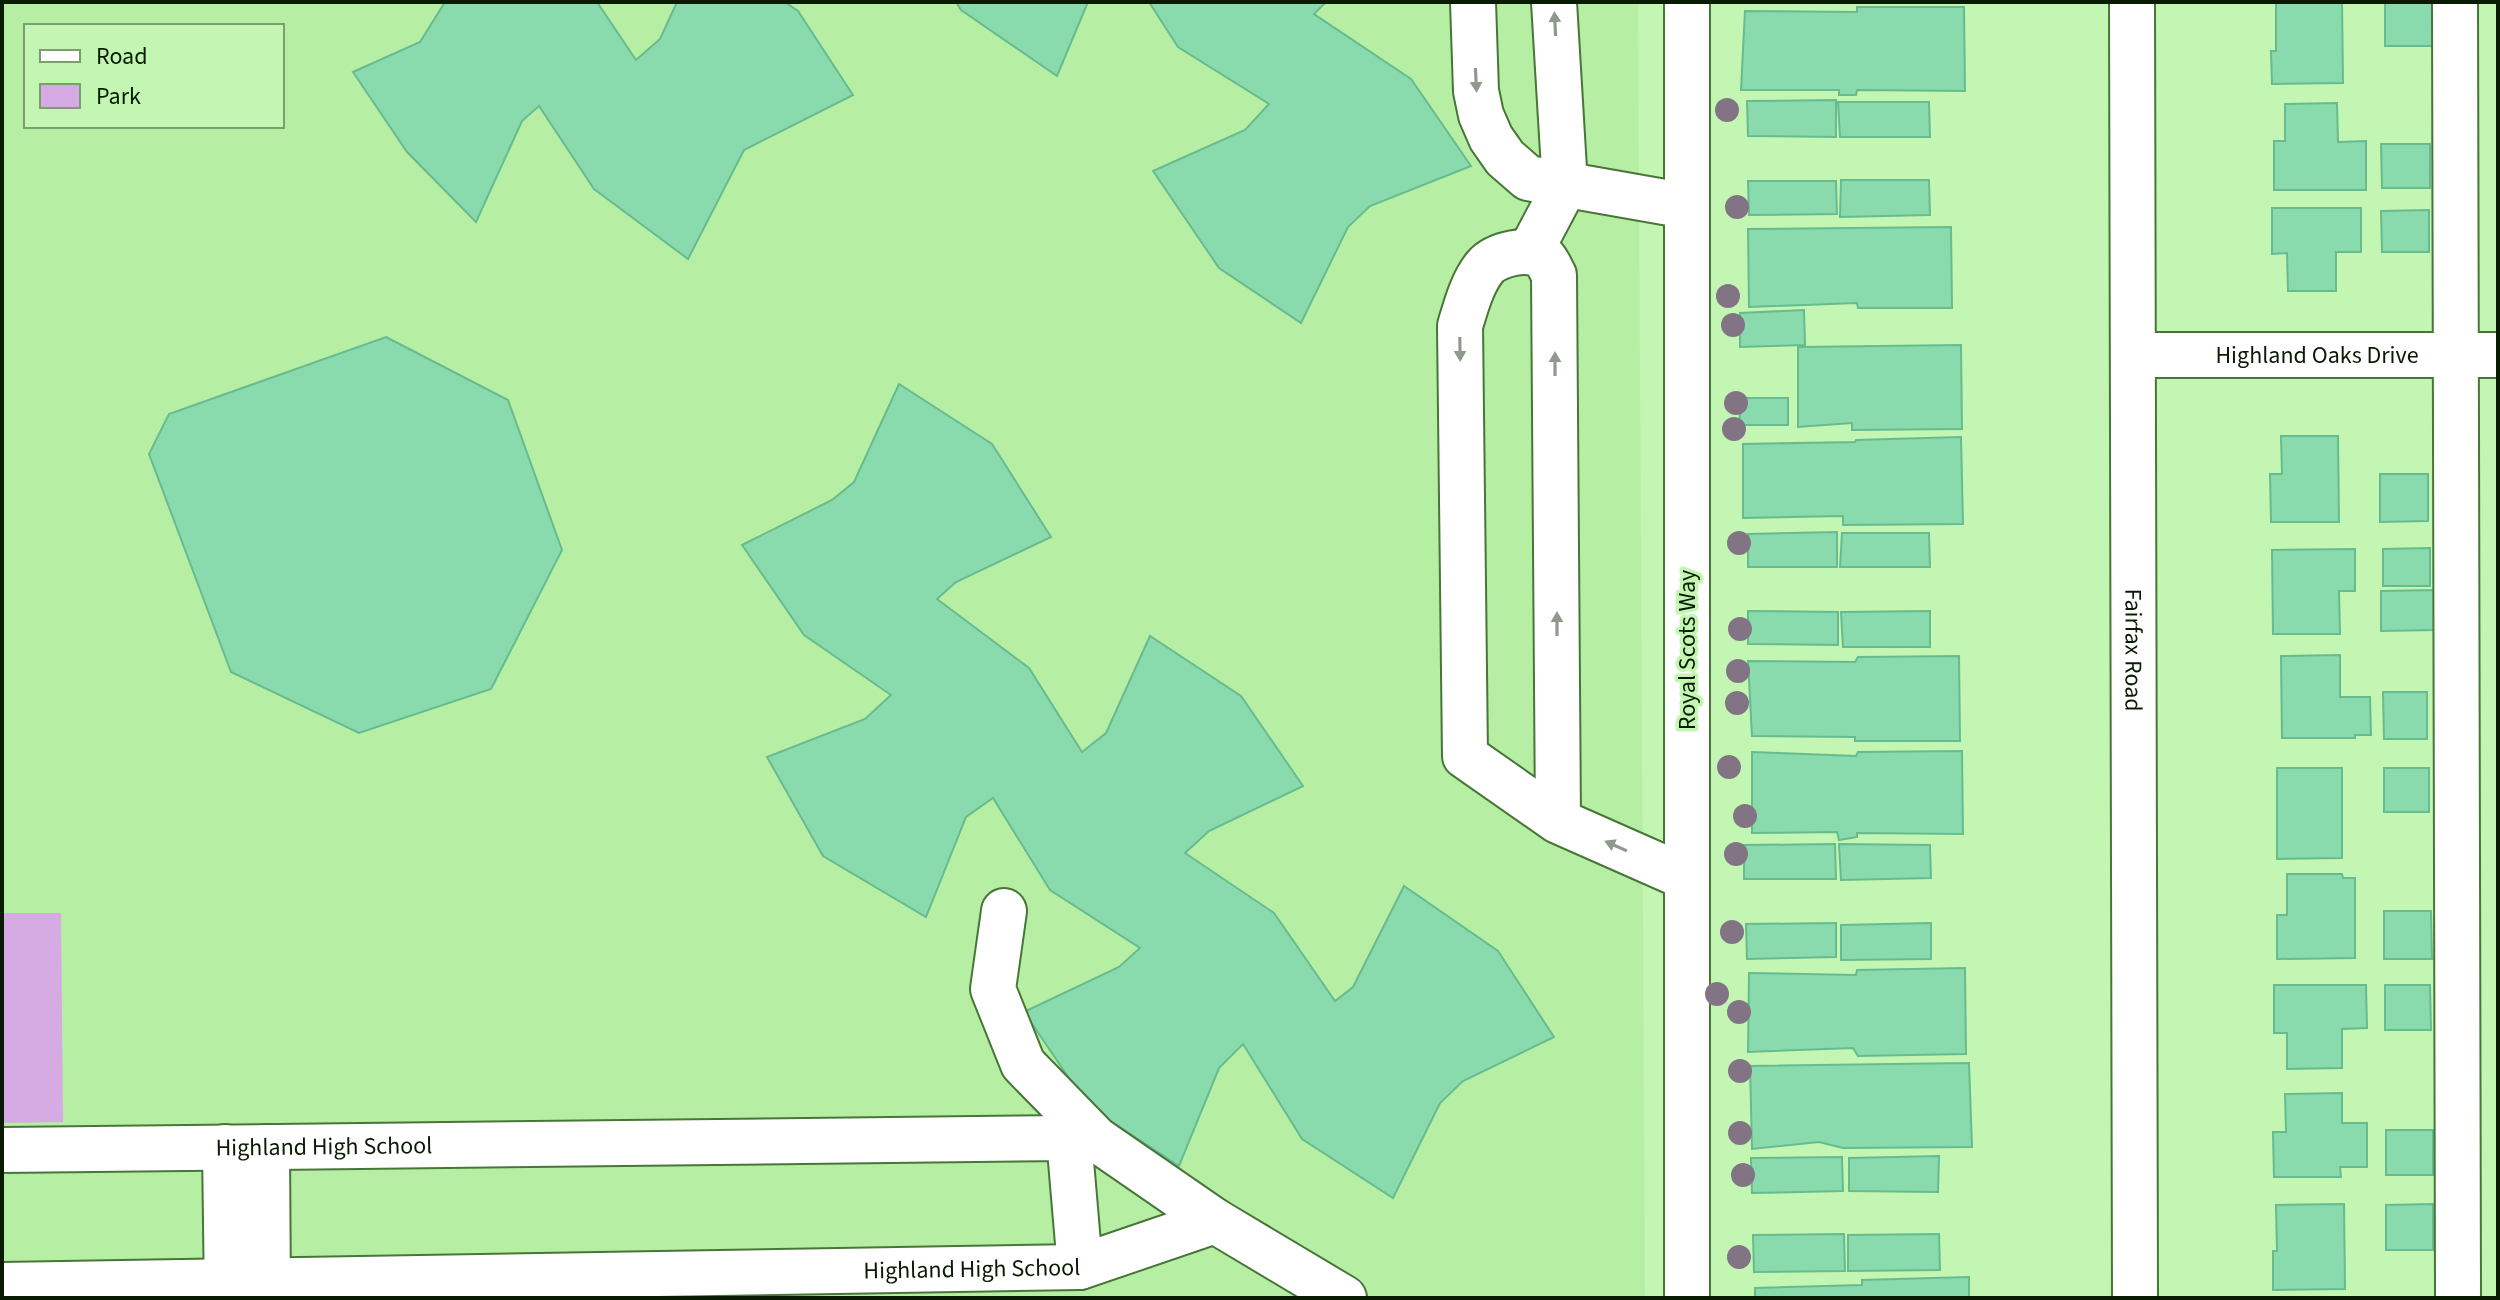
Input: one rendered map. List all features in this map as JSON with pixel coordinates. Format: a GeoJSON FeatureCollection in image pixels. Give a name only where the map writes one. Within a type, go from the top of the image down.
{"type":"FeatureCollection","features":[{"type":"Feature","properties":{"kind":"street"},"geometry":{"type":"LineString","coordinates":[[1473,2],[1476,91],[1481,115],[1491,138],[1505,158],[1528,178],[1687,206]]}},
{"type":"Feature","properties":{"kind":"street"},"geometry":{"type":"LineString","coordinates":[[1530,252],[1565,186],[1554,2]]}},
{"type":"Feature","properties":{"kind":"street","name":"Royal Scots Way"},"geometry":{"type":"LineString","coordinates":[[1687,2],[1687,1298]]}},
{"type":"Feature","properties":{"kind":"street","name":"Fairfax Road"},"geometry":{"type":"LineString","coordinates":[[2132,2],[2135,1298]]}},
{"type":"Feature","properties":{"kind":"street"},"geometry":{"type":"LineString","coordinates":[[2455,2],[2458,1298]]}},
{"type":"Feature","properties":{"kind":"street"},"geometry":{"type":"LineString","coordinates":[[1558,821],[1554,275],[1544,258],[1530,252],[1509,254],[1486,265],[1471,292],[1460,326],[1465,756],[1558,821],[1687,878]]}},
{"type":"Feature","properties":{"kind":"street","name":"Highland Oaks Drive"},"geometry":{"type":"LineString","coordinates":[[2135,355],[2498,355]]}},
{"type":"Feature","properties":{"kind":"street"},"geometry":{"type":"LineString","coordinates":[[1004,911],[993,989],[1023,1064],[1082,1138],[1344,1298]]}},
{"type":"Feature","properties":{"kind":"street","name":"Highland High School"},"geometry":{"type":"LineString","coordinates":[[2,1150],[1082,1138],[1080,1267],[248,1290],[2,1285]]}},
{"type":"Feature","properties":{"kind":"street"},"geometry":{"type":"LineString","coordinates":[[246,1147],[248,1290]]}},
{"type":"Feature","properties":{"kind":"street"},"geometry":{"type":"LineString","coordinates":[[1080,1267],[1215,1221]]}},
{"type":"Feature","properties":{"kind":"shaded area"},"geometry":{"type":"Polygon","coordinates":[[[2,2],[1638,2],[1645,1298],[2,1298],[2,2]]]}},
{"type":"Feature","properties":{"kind":"green space"},"geometry":{"type":"Polygon","coordinates":[[[2,913],[61,913],[63,1122],[2,1123],[2,913]]]}},
{"type":"Feature","properties":{"kind":"building"},"geometry":{"type":"Polygon","coordinates":[[[445,2],[597,2],[636,60],[660,39],[677,2],[785,2],[798,11],[853,95],[744,150],[688,259],[594,189],[539,106],[522,121],[476,222],[407,152],[353,72],[420,42],[445,2]]]}},
{"type":"Feature","properties":{"kind":"building"},"geometry":{"type":"Polygon","coordinates":[[[956,2],[1088,2],[1057,76],[961,10],[956,2]]]}},
{"type":"Feature","properties":{"kind":"building"},"geometry":{"type":"Polygon","coordinates":[[[1149,2],[1326,2],[1314,14],[1411,79],[1471,166],[1370,206],[1348,227],[1301,323],[1219,268],[1153,171],[1245,130],[1269,104],[1178,47],[1149,2]]]}},
{"type":"Feature","properties":{"kind":"building"},"geometry":{"type":"Polygon","coordinates":[[[2276,2],[2342,2],[2343,83],[2272,84],[2271,51],[2276,51],[2276,2]]]}},
{"type":"Feature","properties":{"kind":"building"},"geometry":{"type":"Polygon","coordinates":[[[2385,2],[2434,2],[2435,46],[2385,46],[2385,2]]]}},
{"type":"Feature","properties":{"kind":"building"},"geometry":{"type":"Polygon","coordinates":[[[1857,7],[1964,7],[1965,91],[1857,90],[1856,95],[1839,95],[1839,90],[1741,90],[1745,11],[1857,12],[1857,7]]]}},
{"type":"Feature","properties":{"kind":"building"},"geometry":{"type":"Polygon","coordinates":[[[1836,100],[1836,137],[1748,136],[1747,101],[1836,100]]]}},
{"type":"Feature","properties":{"kind":"building"},"geometry":{"type":"Polygon","coordinates":[[[1838,102],[1929,102],[1930,137],[1840,137],[1838,102]]]}},
{"type":"Feature","properties":{"kind":"building"},"geometry":{"type":"Polygon","coordinates":[[[2337,103],[2338,142],[2366,141],[2366,190],[2274,190],[2274,141],[2285,141],[2285,104],[2337,103]]]}},
{"type":"Feature","properties":{"kind":"building"},"geometry":{"type":"Polygon","coordinates":[[[2381,144],[2430,144],[2430,188],[2382,188],[2381,144]]]}},
{"type":"Feature","properties":{"kind":"building"},"geometry":{"type":"Polygon","coordinates":[[[1841,180],[1929,180],[1930,215],[1840,217],[1841,180]]]}},
{"type":"Feature","properties":{"kind":"building"},"geometry":{"type":"Polygon","coordinates":[[[1748,181],[1836,181],[1837,214],[1749,215],[1748,181]]]}},
{"type":"Feature","properties":{"kind":"building"},"geometry":{"type":"Polygon","coordinates":[[[2272,208],[2361,208],[2361,252],[2336,252],[2336,291],[2288,291],[2287,253],[2272,254],[2272,208]]]}},
{"type":"Feature","properties":{"kind":"building"},"geometry":{"type":"Polygon","coordinates":[[[2429,210],[2429,252],[2382,252],[2381,211],[2429,210]]]}},
{"type":"Feature","properties":{"kind":"building"},"geometry":{"type":"Polygon","coordinates":[[[1951,227],[1952,308],[1858,308],[1857,303],[1749,307],[1748,229],[1951,227]]]}},
{"type":"Feature","properties":{"kind":"building"},"geometry":{"type":"Polygon","coordinates":[[[1804,310],[1805,345],[1740,347],[1740,313],[1804,310]]]}},
{"type":"Feature","properties":{"kind":"building"},"geometry":{"type":"Polygon","coordinates":[[[386,337],[508,400],[562,550],[491,689],[359,733],[231,672],[149,454],[169,414],[386,337]]]}},
{"type":"Feature","properties":{"kind":"building"},"geometry":{"type":"Polygon","coordinates":[[[1961,345],[1962,429],[1852,430],[1852,423],[1798,427],[1798,347],[1961,345]]]}},
{"type":"Feature","properties":{"kind":"building"},"geometry":{"type":"Polygon","coordinates":[[[899,384],[992,444],[1051,537],[956,582],[937,599],[1029,668],[1082,752],[1106,733],[1150,636],[1241,696],[1303,786],[1209,831],[1185,853],[1274,913],[1335,1001],[1353,987],[1404,886],[1498,951],[1554,1037],[1463,1081],[1440,1103],[1393,1198],[1302,1139],[1243,1044],[1219,1068],[1179,1166],[1088,1106],[1024,1012],[1119,967],[1140,948],[1050,890],[993,798],[966,817],[926,917],[823,856],[767,757],[865,719],[891,695],[804,635],[742,545],[832,500],[854,482],[899,384]]]}},
{"type":"Feature","properties":{"kind":"building"},"geometry":{"type":"Polygon","coordinates":[[[1739,398],[1788,398],[1788,425],[1740,425],[1739,398]]]}},
{"type":"Feature","properties":{"kind":"building"},"geometry":{"type":"Polygon","coordinates":[[[2281,436],[2338,436],[2339,522],[2271,522],[2270,474],[2282,474],[2281,436]]]}},
{"type":"Feature","properties":{"kind":"building"},"geometry":{"type":"Polygon","coordinates":[[[1961,437],[1963,524],[1843,525],[1843,516],[1743,518],[1743,444],[1961,437]]]}},
{"type":"Feature","properties":{"kind":"building"},"geometry":{"type":"Polygon","coordinates":[[[2380,474],[2428,474],[2428,521],[2380,522],[2380,474]]]}},
{"type":"Feature","properties":{"kind":"building"},"geometry":{"type":"Polygon","coordinates":[[[1837,532],[1837,567],[1748,567],[1748,534],[1837,532]]]}},
{"type":"Feature","properties":{"kind":"building"},"geometry":{"type":"Polygon","coordinates":[[[1842,533],[1929,533],[1930,567],[1840,567],[1842,533]]]}},
{"type":"Feature","properties":{"kind":"building"},"geometry":{"type":"Polygon","coordinates":[[[2430,548],[2430,586],[2383,586],[2383,549],[2430,548]]]}},
{"type":"Feature","properties":{"kind":"building"},"geometry":{"type":"Polygon","coordinates":[[[2355,549],[2355,591],[2339,591],[2340,634],[2273,634],[2272,550],[2355,549]]]}},
{"type":"Feature","properties":{"kind":"building"},"geometry":{"type":"Polygon","coordinates":[[[2435,590],[2435,630],[2381,631],[2381,591],[2435,590]]]}},
{"type":"Feature","properties":{"kind":"building"},"geometry":{"type":"Polygon","coordinates":[[[1748,611],[1838,612],[1838,645],[1748,644],[1748,611]]]}},
{"type":"Feature","properties":{"kind":"building"},"geometry":{"type":"Polygon","coordinates":[[[1930,611],[1930,647],[1843,647],[1841,612],[1930,611]]]}},
{"type":"Feature","properties":{"kind":"building"},"geometry":{"type":"Polygon","coordinates":[[[2340,655],[2340,697],[2370,697],[2371,735],[2355,735],[2355,738],[2282,738],[2281,656],[2340,655]]]}},
{"type":"Feature","properties":{"kind":"building"},"geometry":{"type":"Polygon","coordinates":[[[1959,656],[1960,741],[1855,741],[1855,737],[1752,736],[1748,661],[1855,662],[1858,657],[1959,656]]]}},
{"type":"Feature","properties":{"kind":"building"},"geometry":{"type":"Polygon","coordinates":[[[2383,692],[2427,692],[2427,739],[2384,739],[2383,692]]]}},
{"type":"Feature","properties":{"kind":"building"},"geometry":{"type":"Polygon","coordinates":[[[1962,751],[1963,834],[1857,833],[1857,837],[1839,840],[1837,832],[1752,833],[1752,752],[1856,756],[1858,752],[1962,751]]]}},
{"type":"Feature","properties":{"kind":"building"},"geometry":{"type":"Polygon","coordinates":[[[2277,768],[2342,768],[2342,858],[2277,859],[2277,768]]]}},
{"type":"Feature","properties":{"kind":"building"},"geometry":{"type":"Polygon","coordinates":[[[2384,768],[2429,768],[2429,812],[2384,812],[2384,768]]]}},
{"type":"Feature","properties":{"kind":"building"},"geometry":{"type":"Polygon","coordinates":[[[1835,844],[1836,879],[1744,879],[1744,845],[1835,844]]]}},
{"type":"Feature","properties":{"kind":"building"},"geometry":{"type":"Polygon","coordinates":[[[1839,844],[1930,845],[1931,878],[1841,880],[1839,844]]]}},
{"type":"Feature","properties":{"kind":"building"},"geometry":{"type":"Polygon","coordinates":[[[2287,874],[2342,874],[2343,878],[2355,878],[2355,958],[2277,959],[2277,915],[2287,915],[2287,874]]]}},
{"type":"Feature","properties":{"kind":"building"},"geometry":{"type":"Polygon","coordinates":[[[2384,911],[2431,911],[2432,959],[2384,959],[2384,911]]]}},
{"type":"Feature","properties":{"kind":"building"},"geometry":{"type":"Polygon","coordinates":[[[1836,923],[1836,957],[1747,959],[1746,924],[1836,923]]]}},
{"type":"Feature","properties":{"kind":"building"},"geometry":{"type":"Polygon","coordinates":[[[1931,923],[1931,959],[1841,960],[1841,925],[1931,923]]]}},
{"type":"Feature","properties":{"kind":"building"},"geometry":{"type":"Polygon","coordinates":[[[1965,968],[1966,1054],[1858,1056],[1853,1048],[1748,1052],[1749,973],[1856,975],[1857,970],[1965,968]]]}},
{"type":"Feature","properties":{"kind":"building"},"geometry":{"type":"Polygon","coordinates":[[[2274,985],[2366,985],[2367,1028],[2342,1029],[2342,1068],[2287,1069],[2287,1033],[2274,1033],[2274,985]]]}},
{"type":"Feature","properties":{"kind":"building"},"geometry":{"type":"Polygon","coordinates":[[[2385,985],[2430,985],[2431,1030],[2385,1030],[2385,985]]]}},
{"type":"Feature","properties":{"kind":"building"},"geometry":{"type":"Polygon","coordinates":[[[1969,1063],[1972,1147],[1843,1148],[1819,1142],[1752,1149],[1750,1066],[1969,1063]]]}},
{"type":"Feature","properties":{"kind":"building"},"geometry":{"type":"Polygon","coordinates":[[[2342,1093],[2342,1123],[2367,1123],[2367,1167],[2340,1167],[2341,1177],[2274,1177],[2273,1132],[2286,1132],[2285,1094],[2342,1093]]]}},
{"type":"Feature","properties":{"kind":"building"},"geometry":{"type":"Polygon","coordinates":[[[2386,1130],[2433,1130],[2433,1175],[2386,1175],[2386,1130]]]}},
{"type":"Feature","properties":{"kind":"building"},"geometry":{"type":"Polygon","coordinates":[[[1939,1156],[1938,1192],[1849,1191],[1849,1158],[1939,1156]]]}},
{"type":"Feature","properties":{"kind":"building"},"geometry":{"type":"Polygon","coordinates":[[[1842,1157],[1843,1191],[1752,1193],[1751,1158],[1842,1157]]]}},
{"type":"Feature","properties":{"kind":"building"},"geometry":{"type":"Polygon","coordinates":[[[2344,1204],[2345,1289],[2273,1290],[2273,1251],[2277,1251],[2276,1205],[2344,1204]]]}},
{"type":"Feature","properties":{"kind":"building"},"geometry":{"type":"Polygon","coordinates":[[[2433,1204],[2433,1250],[2386,1250],[2386,1205],[2433,1204]]]}},
{"type":"Feature","properties":{"kind":"building"},"geometry":{"type":"Polygon","coordinates":[[[1844,1234],[1845,1271],[1754,1272],[1753,1235],[1844,1234]]]}},
{"type":"Feature","properties":{"kind":"building"},"geometry":{"type":"Polygon","coordinates":[[[1939,1234],[1940,1270],[1848,1271],[1848,1235],[1939,1234]]]}},
{"type":"Feature","properties":{"kind":"building"},"geometry":{"type":"Polygon","coordinates":[[[1969,1277],[1969,1298],[1755,1298],[1755,1288],[1862,1285],[1862,1280],[1969,1277]]]}}]}
